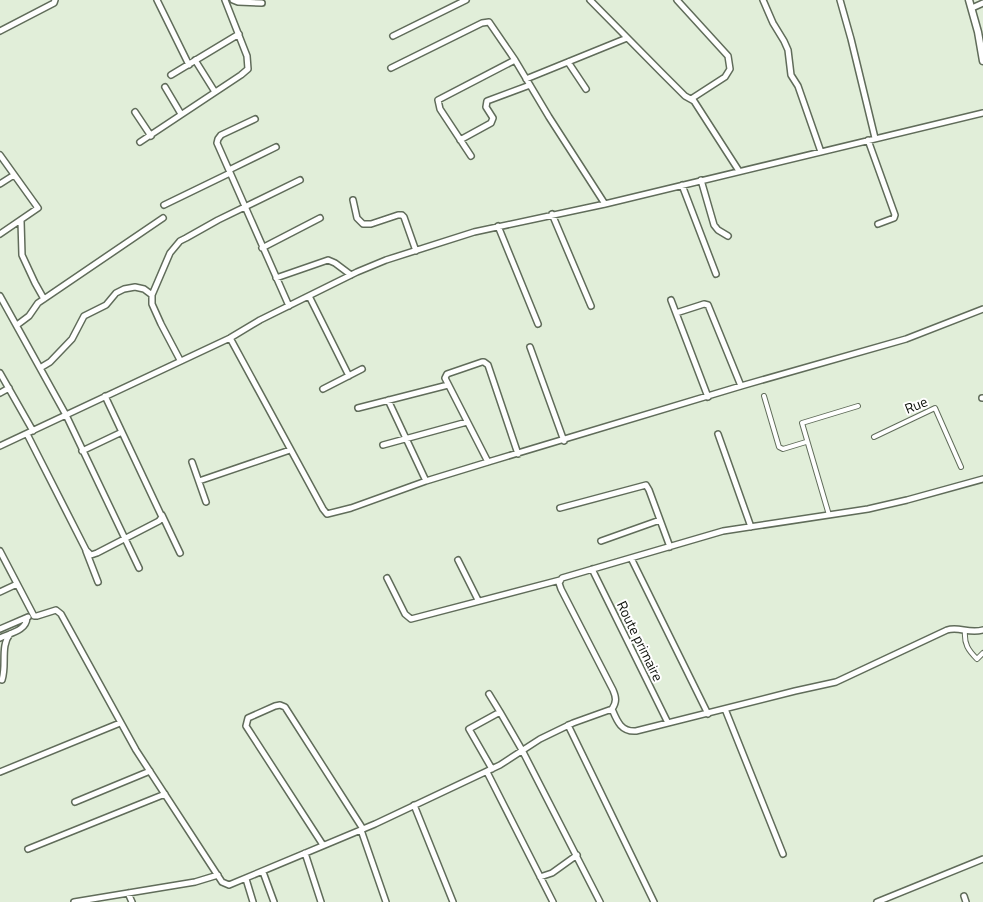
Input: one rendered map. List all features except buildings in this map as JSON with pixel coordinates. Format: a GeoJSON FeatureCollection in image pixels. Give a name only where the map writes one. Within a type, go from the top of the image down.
{"type":"FeatureCollection","features":[{"type":"Feature","properties":{"kind":"street"},"geometry":{"type":"LineString","coordinates":[[0,31],[55,0]]}},
{"type":"Feature","properties":{"kind":"street"},"geometry":{"type":"LineString","coordinates":[[157,0],[189,64]]}},
{"type":"Feature","properties":{"kind":"street"},"geometry":{"type":"LineString","coordinates":[[140,142],[248,69],[247,56],[225,0]]}},
{"type":"Feature","properties":{"kind":"street"},"geometry":{"type":"LineString","coordinates":[[233,0],[262,3]]}},
{"type":"Feature","properties":{"kind":"street"},"geometry":{"type":"LineString","coordinates":[[393,36],[466,0]]}},
{"type":"Feature","properties":{"kind":"street"},"geometry":{"type":"LineString","coordinates":[[590,0],[667,78],[691,99],[740,171]]}},
{"type":"Feature","properties":{"kind":"street"},"geometry":{"type":"LineString","coordinates":[[677,0],[725,51],[730,62],[725,78],[691,99]]}},
{"type":"Feature","properties":{"kind":"street"},"geometry":{"type":"LineString","coordinates":[[763,0],[788,50],[791,75],[798,86],[821,152]]}},
{"type":"Feature","properties":{"kind":"street"},"geometry":{"type":"LineString","coordinates":[[840,0],[875,138]]}},
{"type":"Feature","properties":{"kind":"street"},"geometry":{"type":"LineString","coordinates":[[969,0],[983,61]]}},
{"type":"Feature","properties":{"kind":"street"},"geometry":{"type":"LineString","coordinates":[[972,8],[983,3]]}},
{"type":"Feature","properties":{"kind":"street"},"geometry":{"type":"LineString","coordinates":[[391,68],[486,22],[491,24],[605,204]]}},
{"type":"Feature","properties":{"kind":"street"},"geometry":{"type":"LineString","coordinates":[[172,75],[239,34]]}},
{"type":"Feature","properties":{"kind":"street"},"geometry":{"type":"LineString","coordinates":[[526,79],[627,38]]}},
{"type":"Feature","properties":{"kind":"street"},"geometry":{"type":"LineString","coordinates":[[195,60],[215,92]]}},
{"type":"Feature","properties":{"kind":"street"},"geometry":{"type":"LineString","coordinates":[[470,156],[440,109],[438,100],[515,60]]}},
{"type":"Feature","properties":{"kind":"street"},"geometry":{"type":"LineString","coordinates":[[568,62],[586,88]]}},
{"type":"Feature","properties":{"kind":"street"},"geometry":{"type":"LineString","coordinates":[[460,140],[491,123],[492,118],[486,107],[487,101],[530,85]]}},
{"type":"Feature","properties":{"kind":"street"},"geometry":{"type":"LineString","coordinates":[[165,87],[181,114]]}},
{"type":"Feature","properties":{"kind":"street"},"geometry":{"type":"LineString","coordinates":[[135,112],[150,136]]}},
{"type":"Feature","properties":{"kind":"street"},"geometry":{"type":"LineString","coordinates":[[0,446],[230,338],[351,275],[386,260],[498,226],[605,204],[875,138],[983,114]]}},
{"type":"Feature","properties":{"kind":"street"},"geometry":{"type":"LineString","coordinates":[[254,119],[221,135],[217,143],[289,306]]}},
{"type":"Feature","properties":{"kind":"street"},"geometry":{"type":"LineString","coordinates":[[868,140],[895,215],[894,218],[878,224]]}},
{"type":"Feature","properties":{"kind":"street"},"geometry":{"type":"LineString","coordinates":[[164,204],[276,147]]}},
{"type":"Feature","properties":{"kind":"street"},"geometry":{"type":"LineString","coordinates":[[0,154],[38,208],[0,234]]}},
{"type":"Feature","properties":{"kind":"street"},"geometry":{"type":"LineString","coordinates":[[0,184],[14,175]]}},
{"type":"Feature","properties":{"kind":"street"},"geometry":{"type":"LineString","coordinates":[[180,360],[154,312],[152,304],[152,295],[164,265],[175,246],[180,241],[300,180]]}},
{"type":"Feature","properties":{"kind":"street"},"geometry":{"type":"LineString","coordinates":[[701,180],[714,225],[728,236]]}},
{"type":"Feature","properties":{"kind":"street"},"geometry":{"type":"LineString","coordinates":[[682,185],[716,274]]}},
{"type":"Feature","properties":{"kind":"street"},"geometry":{"type":"LineString","coordinates":[[353,200],[357,218],[363,224],[371,224],[402,215],[416,250]]}},
{"type":"Feature","properties":{"kind":"street"},"geometry":{"type":"LineString","coordinates":[[552,214],[591,306]]}},
{"type":"Feature","properties":{"kind":"street"},"geometry":{"type":"LineString","coordinates":[[16,325],[29,316],[38,303],[163,218]]}},
{"type":"Feature","properties":{"kind":"street"},"geometry":{"type":"LineString","coordinates":[[262,248],[320,218]]}},
{"type":"Feature","properties":{"kind":"street"},"geometry":{"type":"LineString","coordinates":[[20,221],[22,255],[44,299]]}},
{"type":"Feature","properties":{"kind":"street"},"geometry":{"type":"LineString","coordinates":[[498,226],[538,324]]}},
{"type":"Feature","properties":{"kind":"street"},"geometry":{"type":"LineString","coordinates":[[276,278],[328,260],[351,275]]}},
{"type":"Feature","properties":{"kind":"street"},"geometry":{"type":"LineString","coordinates":[[40,368],[50,362],[68,343],[84,316],[106,305],[116,293],[135,287],[144,289],[152,295]]}},
{"type":"Feature","properties":{"kind":"street"},"geometry":{"type":"LineString","coordinates":[[0,296],[66,415],[139,568]]}},
{"type":"Feature","properties":{"kind":"street"},"geometry":{"type":"LineString","coordinates":[[309,296],[349,376]]}},
{"type":"Feature","properties":{"kind":"street"},"geometry":{"type":"LineString","coordinates":[[671,300],[708,397]]}},
{"type":"Feature","properties":{"kind":"street"},"geometry":{"type":"LineString","coordinates":[[676,313],[704,304],[708,305],[741,386]]}},
{"type":"Feature","properties":{"kind":"street"},"geometry":{"type":"LineString","coordinates":[[230,338],[326,514],[351,508],[426,481],[488,462],[906,339],[983,309]]}},
{"type":"Feature","properties":{"kind":"street"},"geometry":{"type":"LineString","coordinates":[[530,347],[564,441]]}},
{"type":"Feature","properties":{"kind":"street"},"geometry":{"type":"LineString","coordinates":[[488,462],[445,378],[447,374],[482,362],[486,363],[518,454]]}},
{"type":"Feature","properties":{"kind":"street"},"geometry":{"type":"LineString","coordinates":[[323,389],[362,369]]}},
{"type":"Feature","properties":{"kind":"street"},"geometry":{"type":"LineString","coordinates":[[0,373],[33,430]]}},
{"type":"Feature","properties":{"kind":"street"},"geometry":{"type":"LineString","coordinates":[[358,408],[448,385]]}},
{"type":"Feature","properties":{"kind":"street"},"geometry":{"type":"LineString","coordinates":[[0,394],[9,388]]}},
{"type":"Feature","properties":{"kind":"street"},"geometry":{"type":"LineString","coordinates":[[105,396],[180,553]]}},
{"type":"Feature","properties":{"kind":"street"},"geometry":{"type":"LineString","coordinates":[[764,396],[779,447],[783,449],[806,442]]}},
{"type":"Feature","properties":{"kind":"street"},"geometry":{"type":"LineString","coordinates":[[388,400],[426,481]]}},
{"type":"Feature","properties":{"kind":"street"},"geometry":{"type":"LineString","coordinates":[[829,515],[802,425],[805,422],[858,406]]}},
{"type":"Feature","properties":{"kind":"street","name":"Rue"},"geometry":{"type":"LineString","coordinates":[[874,437],[933,407],[961,467]]}},
{"type":"Feature","properties":{"kind":"street"},"geometry":{"type":"LineString","coordinates":[[383,445],[467,422]]}},
{"type":"Feature","properties":{"kind":"street"},"geometry":{"type":"LineString","coordinates":[[82,451],[122,432]]}},
{"type":"Feature","properties":{"kind":"street"},"geometry":{"type":"LineString","coordinates":[[27,434],[86,550],[98,582]]}},
{"type":"Feature","properties":{"kind":"street"},"geometry":{"type":"LineString","coordinates":[[718,434],[751,526]]}},
{"type":"Feature","properties":{"kind":"street"},"geometry":{"type":"LineString","coordinates":[[199,481],[290,450]]}},
{"type":"Feature","properties":{"kind":"street"},"geometry":{"type":"LineString","coordinates":[[192,462],[206,502]]}},
{"type":"Feature","properties":{"kind":"street"},"geometry":{"type":"LineString","coordinates":[[387,578],[405,614],[411,619],[560,580],[565,576],[670,548],[710,534],[868,509],[983,479]]}},
{"type":"Feature","properties":{"kind":"street"},"geometry":{"type":"LineString","coordinates":[[560,508],[646,486],[650,490],[670,548]]}},
{"type":"Feature","properties":{"kind":"street"},"geometry":{"type":"LineString","coordinates":[[86,550],[91,555],[126,538],[161,519],[160,512]]}},
{"type":"Feature","properties":{"kind":"street"},"geometry":{"type":"LineString","coordinates":[[601,541],[660,520]]}},
{"type":"Feature","properties":{"kind":"street"},"geometry":{"type":"LineString","coordinates":[[0,551],[33,615]]}},
{"type":"Feature","properties":{"kind":"street"},"geometry":{"type":"LineString","coordinates":[[632,558],[708,714]]}},
{"type":"Feature","properties":{"kind":"street"},"geometry":{"type":"LineString","coordinates":[[458,560],[478,600]]}},
{"type":"Feature","properties":{"kind":"street","name":"Route primaire"},"geometry":{"type":"LineString","coordinates":[[592,569],[668,723]]}},
{"type":"Feature","properties":{"kind":"street"},"geometry":{"type":"LineString","coordinates":[[0,629],[33,615],[37,616],[55,610],[58,612],[150,771],[218,875],[227,885],[264,872],[362,829],[489,770],[540,739],[568,725],[612,708],[615,705],[616,698],[613,690],[561,589],[560,580]]}},
{"type":"Feature","properties":{"kind":"street"},"geometry":{"type":"LineString","coordinates":[[0,592],[17,584]]}},
{"type":"Feature","properties":{"kind":"street"},"geometry":{"type":"LineString","coordinates":[[0,638],[25,626],[27,618]]}},
{"type":"Feature","properties":{"kind":"street"},"geometry":{"type":"LineString","coordinates":[[612,708],[622,728],[636,732],[836,682],[947,630],[955,628],[965,631],[983,630]]}},
{"type":"Feature","properties":{"kind":"street"},"geometry":{"type":"LineString","coordinates":[[965,631],[964,641],[970,652],[977,659],[983,653]]}},
{"type":"Feature","properties":{"kind":"street"},"geometry":{"type":"LineString","coordinates":[[2,680],[5,643],[10,634]]}},
{"type":"Feature","properties":{"kind":"street"},"geometry":{"type":"LineString","coordinates":[[0,646],[5,643]]}},
{"type":"Feature","properties":{"kind":"street"},"geometry":{"type":"LineString","coordinates":[[489,694],[522,750],[600,902]]}},
{"type":"Feature","properties":{"kind":"street"},"geometry":{"type":"LineString","coordinates":[[323,845],[246,726],[248,718],[275,706],[285,707],[362,829],[386,902]]}},
{"type":"Feature","properties":{"kind":"street"},"geometry":{"type":"LineString","coordinates":[[725,709],[783,854]]}},
{"type":"Feature","properties":{"kind":"street"},"geometry":{"type":"LineString","coordinates":[[500,712],[470,729],[553,902]]}},
{"type":"Feature","properties":{"kind":"street"},"geometry":{"type":"LineString","coordinates":[[0,772],[120,722]]}},
{"type":"Feature","properties":{"kind":"street"},"geometry":{"type":"LineString","coordinates":[[568,725],[654,902]]}},
{"type":"Feature","properties":{"kind":"street"},"geometry":{"type":"LineString","coordinates":[[75,802],[150,771]]}},
{"type":"Feature","properties":{"kind":"street"},"geometry":{"type":"LineString","coordinates":[[28,850],[165,794]]}},
{"type":"Feature","properties":{"kind":"street"},"geometry":{"type":"LineString","coordinates":[[414,805],[453,902]]}},
{"type":"Feature","properties":{"kind":"street"},"geometry":{"type":"LineString","coordinates":[[305,854],[322,902]]}},
{"type":"Feature","properties":{"kind":"street"},"geometry":{"type":"LineString","coordinates":[[540,877],[552,873],[577,855]]}},
{"type":"Feature","properties":{"kind":"street"},"geometry":{"type":"LineString","coordinates":[[877,902],[983,859]]}},
{"type":"Feature","properties":{"kind":"street"},"geometry":{"type":"LineString","coordinates":[[264,872],[274,902]]}},
{"type":"Feature","properties":{"kind":"street"},"geometry":{"type":"LineString","coordinates":[[74,902],[195,882],[218,875]]}},
{"type":"Feature","properties":{"kind":"street"},"geometry":{"type":"LineString","coordinates":[[246,879],[253,902]]}},
{"type":"Feature","properties":{"kind":"street"},"geometry":{"type":"LineString","coordinates":[[128,893],[132,902]]}}]}
